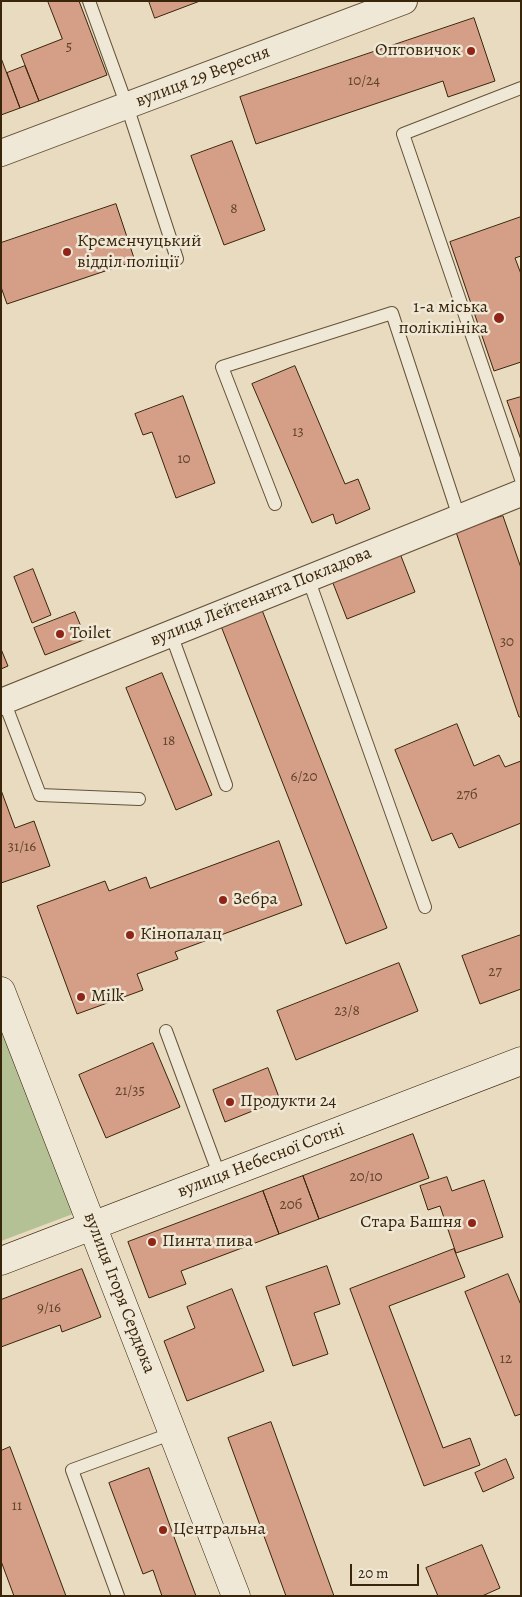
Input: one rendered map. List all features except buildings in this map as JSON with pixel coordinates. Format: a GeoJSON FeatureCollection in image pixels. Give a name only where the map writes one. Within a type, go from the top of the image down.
{"type":"FeatureCollection","features":[{"type":"Feature","properties":{"kind":"street","name":"вулиця 29 Вересня"},"geometry":{"type":"LineString","coordinates":[[1,154],[404,1]]}},
{"type":"Feature","properties":{"kind":"street","name":"вулиця Лейтенанта Покладова"},"geometry":{"type":"LineString","coordinates":[[3,701],[521,493]]}},
{"type":"Feature","properties":{"kind":"street","name":"вулиця Ігоря Сердюка"},"geometry":{"type":"LineString","coordinates":[[1,991],[236,1596]]}},
{"type":"Feature","properties":{"kind":"street","name":"вулиця Небесної Сотні"},"geometry":{"type":"LineString","coordinates":[[1,1261],[521,1061]]}},
{"type":"Feature","properties":{"kind":"lane"},"geometry":{"type":"LineString","coordinates":[[89,1],[127,106],[176,259]]}},
{"type":"Feature","properties":{"kind":"lane"},"geometry":{"type":"LineString","coordinates":[[521,88],[403,134],[521,479]]}},
{"type":"Feature","properties":{"kind":"lane"},"geometry":{"type":"LineString","coordinates":[[275,504],[222,367],[392,313],[459,517]]}},
{"type":"Feature","properties":{"kind":"lane"},"geometry":{"type":"LineString","coordinates":[[308,578],[425,907]]}},
{"type":"Feature","properties":{"kind":"lane"},"geometry":{"type":"LineString","coordinates":[[171,634],[226,785]]}},
{"type":"Feature","properties":{"kind":"lane"},"geometry":{"type":"LineString","coordinates":[[3,701],[40,795],[139,799]]}},
{"type":"Feature","properties":{"kind":"lane"},"geometry":{"type":"LineString","coordinates":[[166,1031],[220,1176]]}},
{"type":"Feature","properties":{"kind":"lane"},"geometry":{"type":"LineString","coordinates":[[118,1596],[72,1470],[173,1433]]}},
{"type":"Feature","properties":{"kind":"green space"},"geometry":{"type":"Polygon","coordinates":[[[1,987],[86,1209],[1,1241],[1,987]]]}},
{"type":"Feature","properties":{"kind":"place","name":"Оптовичок"},"geometry":{"type":"Point","coordinates":[471,51]}},
{"type":"Feature","properties":{"kind":"place","name":"Кременчуцький відділ поліції"},"geometry":{"type":"Point","coordinates":[67,252]}},
{"type":"Feature","properties":{"kind":"place","name":"1-а міська поліклініка"},"geometry":{"type":"Point","coordinates":[499,318]}},
{"type":"Feature","properties":{"kind":"place","name":"Toilet"},"geometry":{"type":"Point","coordinates":[60,634]}},
{"type":"Feature","properties":{"kind":"place","name":"Зебра"},"geometry":{"type":"Point","coordinates":[223,900]}},
{"type":"Feature","properties":{"kind":"place","name":"Кінопалац"},"geometry":{"type":"Point","coordinates":[130,935]}},
{"type":"Feature","properties":{"kind":"place","name":"Milk"},"geometry":{"type":"Point","coordinates":[81,997]}},
{"type":"Feature","properties":{"kind":"place","name":"Продукти 24"},"geometry":{"type":"Point","coordinates":[230,1102]}},
{"type":"Feature","properties":{"kind":"place","name":"Стара Башня"},"geometry":{"type":"Point","coordinates":[472,1223]}},
{"type":"Feature","properties":{"kind":"place","name":"Пинта пива"},"geometry":{"type":"Point","coordinates":[152,1242]}},
{"type":"Feature","properties":{"kind":"place","name":"Центральна"},"geometry":{"type":"Point","coordinates":[163,1530]}}]}
